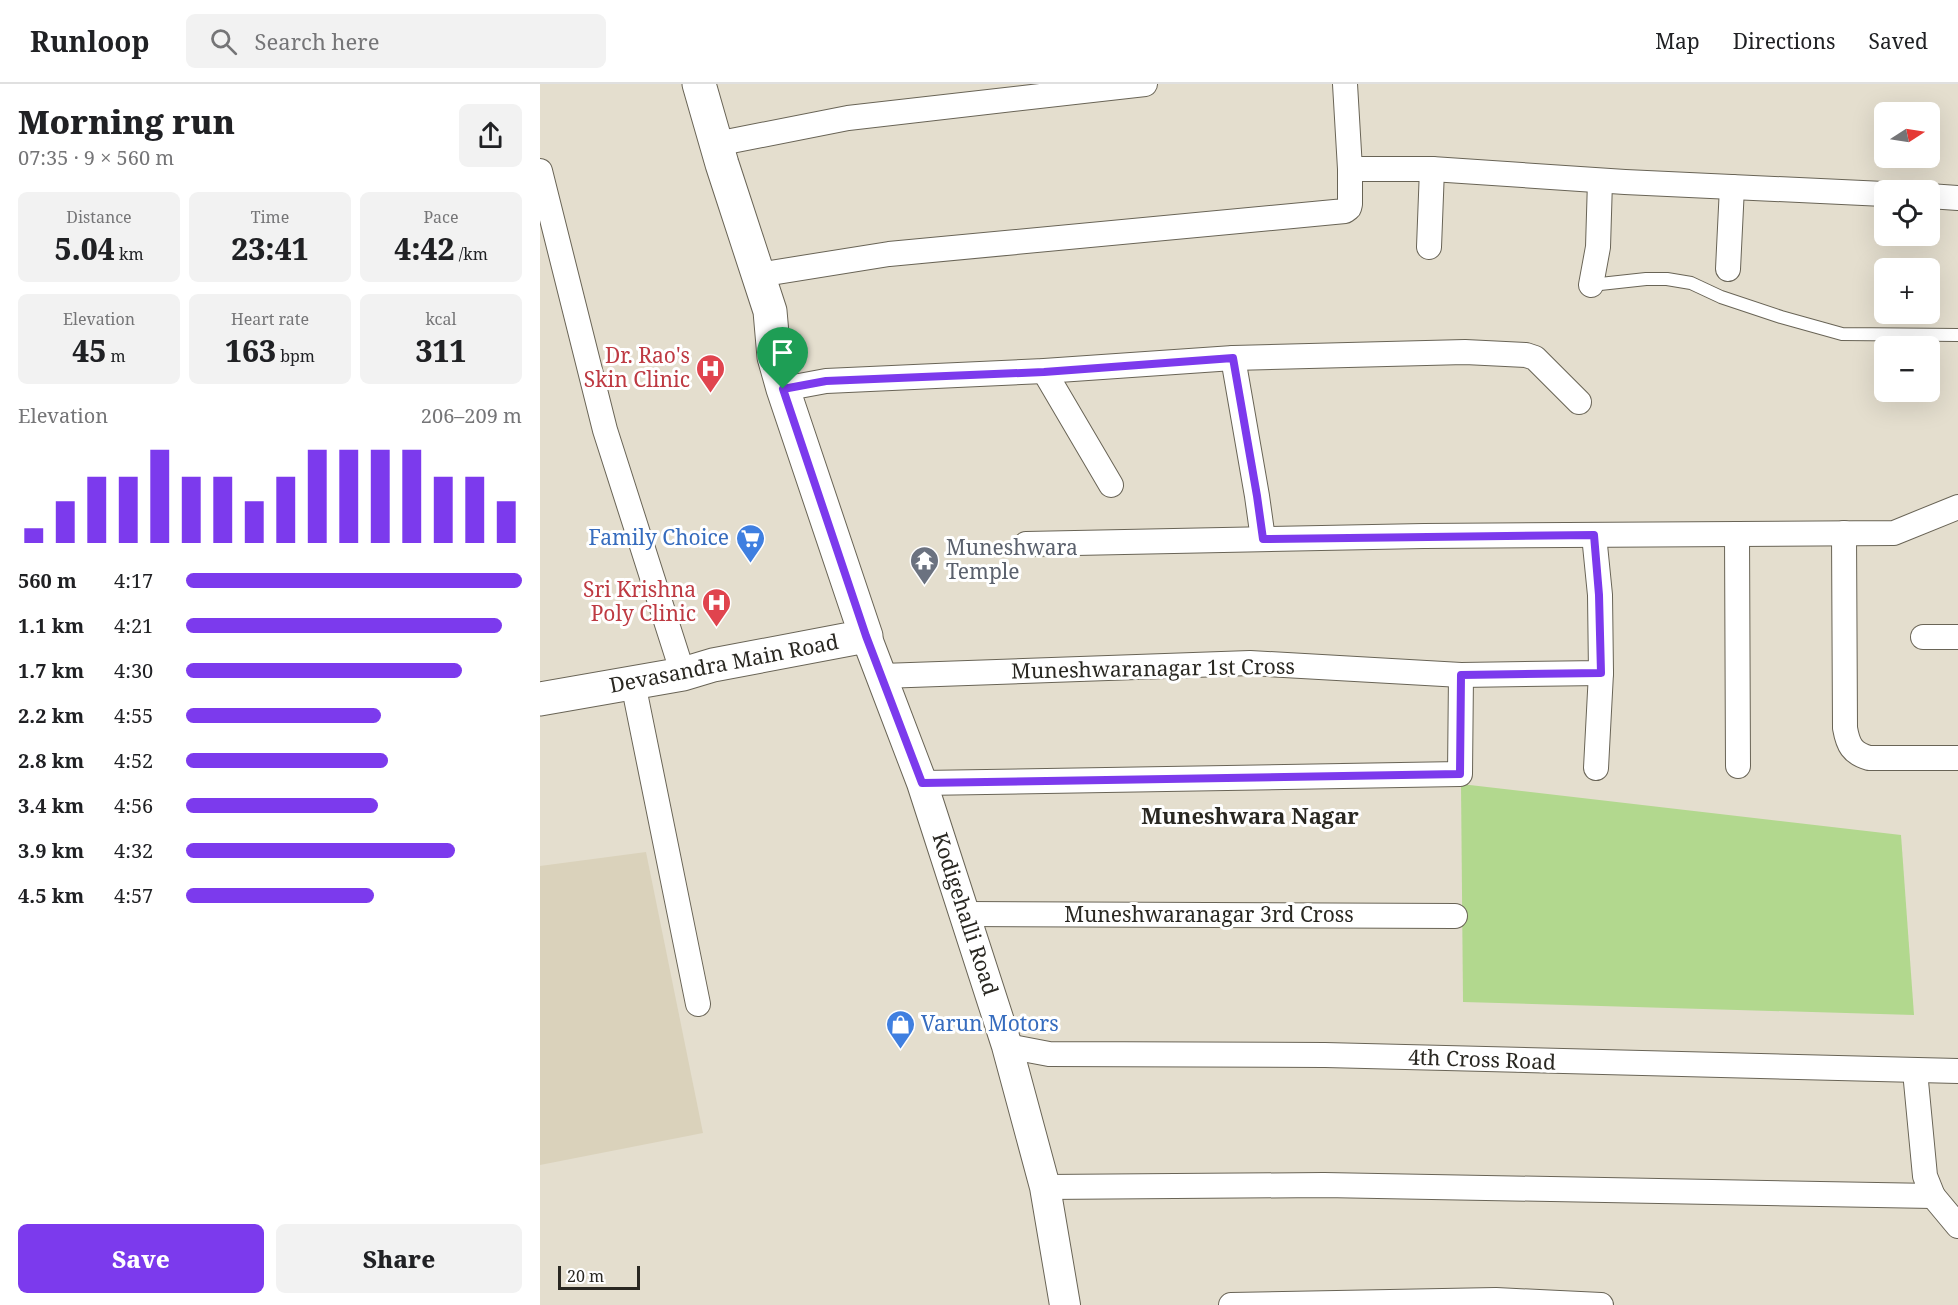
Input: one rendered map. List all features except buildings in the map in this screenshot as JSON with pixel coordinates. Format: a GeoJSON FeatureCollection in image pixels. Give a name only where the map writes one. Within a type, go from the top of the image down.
{"type":"FeatureCollection","features":[{"type":"Feature","properties":{"kind":"main road","name":"Devasandra Main Road"},"geometry":{"type":"LineString","coordinates":[[682,84],[739,281],[754,322],[774,357]]}},
{"type":"Feature","properties":{"kind":"main road","name":"Devasandra Main Road"},"geometry":{"type":"LineString","coordinates":[[540,699],[683,674],[713,665],[861,637],[783,389],[774,357],[770,311],[699,84]]}},
{"type":"Feature","properties":{"kind":"street"},"geometry":{"type":"LineString","coordinates":[[716,144],[848,118],[1145,84]]}},
{"type":"Feature","properties":{"kind":"street"},"geometry":{"type":"LineString","coordinates":[[758,274],[889,255],[1345,211],[1350,204],[1350,169],[1345,84]]}},
{"type":"Feature","properties":{"kind":"street"},"geometry":{"type":"LineString","coordinates":[[1350,169],[1432,169],[1600,181],[1874,194]]}},
{"type":"Feature","properties":{"kind":"street"},"geometry":{"type":"LineString","coordinates":[[1430,247],[1432,169]]}},
{"type":"Feature","properties":{"kind":"street"},"geometry":{"type":"LineString","coordinates":[[540,171],[605,430],[683,674]]}},
{"type":"Feature","properties":{"kind":"street"},"geometry":{"type":"LineString","coordinates":[[1591,285],[1598,247],[1600,181]]}},
{"type":"Feature","properties":{"kind":"street"},"geometry":{"type":"LineString","coordinates":[[1728,269],[1732,187]]}},
{"type":"Feature","properties":{"kind":"street"},"geometry":{"type":"LineString","coordinates":[[1940,197],[1958,198]]}},
{"type":"Feature","properties":{"kind":"street"},"geometry":{"type":"LineString","coordinates":[[783,389],[826,381],[1044,372],[1233,358],[1465,352],[1526,355],[1535,358],[1579,402]]}},
{"type":"Feature","properties":{"kind":"street"},"geometry":{"type":"LineString","coordinates":[[1233,358],[1263,539]]}},
{"type":"Feature","properties":{"kind":"street"},"geometry":{"type":"LineString","coordinates":[[1044,372],[1111,485]]}},
{"type":"Feature","properties":{"kind":"street"},"geometry":{"type":"LineString","coordinates":[[1026,544],[1263,539],[1894,533],[1958,507]]}},
{"type":"Feature","properties":{"kind":"street"},"geometry":{"type":"LineString","coordinates":[[1844,533],[1845,728],[1851,748],[1858,755],[1869,758],[1958,758]]}},
{"type":"Feature","properties":{"kind":"street"},"geometry":{"type":"LineString","coordinates":[[1737,534],[1738,766]]}},
{"type":"Feature","properties":{"kind":"street"},"geometry":{"type":"LineString","coordinates":[[1594,535],[1599,595],[1601,673],[1596,768]]}},
{"type":"Feature","properties":{"kind":"street","name":"Kodigehalli Road"},"geometry":{"type":"LineString","coordinates":[[861,637],[882,676],[922,783],[1007,1046],[1045,1187],[1065,1305]]}},
{"type":"Feature","properties":{"kind":"street"},"geometry":{"type":"LineString","coordinates":[[1923,637],[1958,637]]}},
{"type":"Feature","properties":{"kind":"street","name":"Muneshwaranagar 1st Cross"},"geometry":{"type":"LineString","coordinates":[[882,676],[1250,663],[1461,675],[1601,673]]}},
{"type":"Feature","properties":{"kind":"street"},"geometry":{"type":"LineString","coordinates":[[922,783],[1460,774],[1461,675]]}},
{"type":"Feature","properties":{"kind":"street"},"geometry":{"type":"LineString","coordinates":[[633,683],[698,1004]]}},
{"type":"Feature","properties":{"kind":"street","name":"Muneshwaranagar 3rd Cross"},"geometry":{"type":"LineString","coordinates":[[964,914],[1455,916]]}},
{"type":"Feature","properties":{"kind":"street","name":"4th Cross Road"},"geometry":{"type":"LineString","coordinates":[[1007,1046],[1049,1054],[1325,1055],[1958,1071]]}},
{"type":"Feature","properties":{"kind":"street"},"geometry":{"type":"LineString","coordinates":[[1915,1071],[1925,1176],[1933,1196],[1958,1226]]}},
{"type":"Feature","properties":{"kind":"street"},"geometry":{"type":"LineString","coordinates":[[1045,1187],[1324,1185],[1958,1197]]}},
{"type":"Feature","properties":{"kind":"street"},"geometry":{"type":"LineString","coordinates":[[1231,1305],[1496,1300],[1601,1305]]}},
{"type":"Feature","properties":{"kind":"lane"},"geometry":{"type":"LineString","coordinates":[[1591,285],[1667,279],[1691,283],[1741,303],[1842,334],[1958,335]]}},
{"type":"Feature","properties":{"kind":"shaded area"},"geometry":{"type":"Polygon","coordinates":[[[646,852],[703,1133],[540,1165],[540,866],[646,852]]]}},
{"type":"Feature","properties":{"kind":"green space"},"geometry":{"type":"Polygon","coordinates":[[[1461,784],[1901,835],[1914,1015],[1463,1002],[1461,784]]]}},
{"type":"Feature","properties":{"kind":"place","name":"Dr. Rao's Skin Clinic"},"geometry":{"type":"Point","coordinates":[711,394]}},
{"type":"Feature","properties":{"kind":"place","name":"Family Choice"},"geometry":{"type":"Point","coordinates":[750,564]}},
{"type":"Feature","properties":{"kind":"place","name":"Muneshwara Temple"},"geometry":{"type":"Point","coordinates":[925,586]}},
{"type":"Feature","properties":{"kind":"place","name":"Sri Krishna Poly Clinic"},"geometry":{"type":"Point","coordinates":[717,628]}},
{"type":"Feature","properties":{"kind":"place","name":"Varun Motors"},"geometry":{"type":"Point","coordinates":[900,1050]}},
{"type":"Feature","properties":{"kind":"district","name":"Muneshwara Nagar"},"geometry":{"type":"Point","coordinates":[1250,816]}},
{"type":"Feature","properties":{"kind":"route"},"geometry":{"type":"LineString","coordinates":[[1233,358],[1263,539],[1594,535],[1599,595],[1601,673],[1461,675],[1460,774],[922,783],[866,636],[783,389],[826,381],[1044,372],[1233,358]]}}]}
